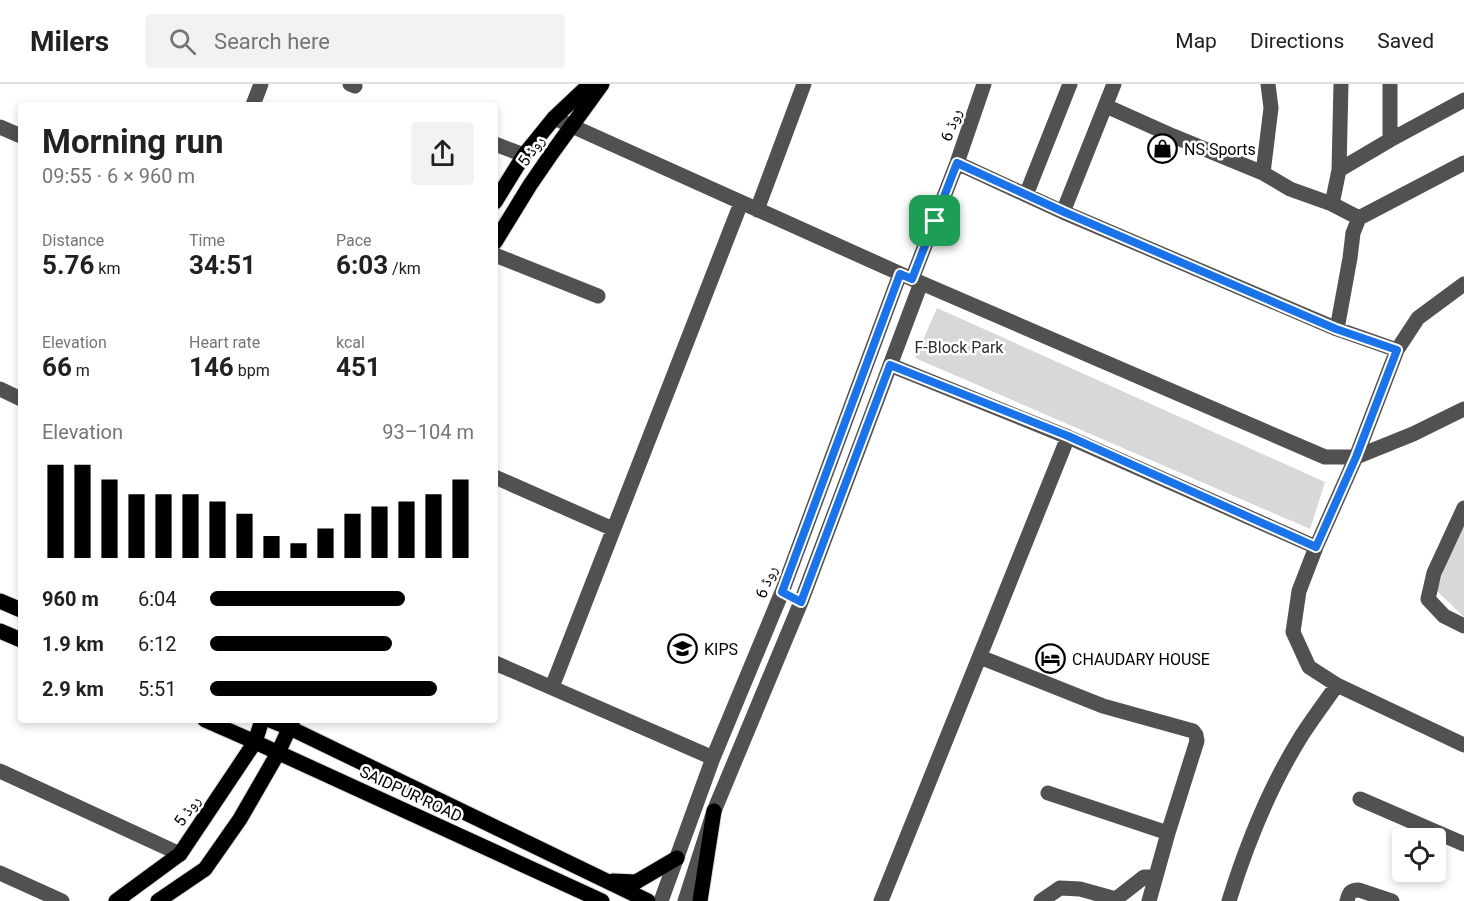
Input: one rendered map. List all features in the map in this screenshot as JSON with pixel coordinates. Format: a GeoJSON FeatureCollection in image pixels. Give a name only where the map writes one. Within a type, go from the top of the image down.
{"type":"FeatureCollection","features":[{"type":"Feature","properties":{"kind":"main road","name":"روڈ 5"},"geometry":{"type":"LineString","coordinates":[[498,197],[524,155],[554,118],[590,84]]}},
{"type":"Feature","properties":{"kind":"main road","name":"روڈ 5"},"geometry":{"type":"LineString","coordinates":[[498,237],[530,185],[602,84]]}},
{"type":"Feature","properties":{"kind":"main road"},"geometry":{"type":"LineString","coordinates":[[0,601],[18,609]]}},
{"type":"Feature","properties":{"kind":"main road"},"geometry":{"type":"LineString","coordinates":[[0,631],[18,639]]}},
{"type":"Feature","properties":{"kind":"main road","name":"SAIDPUR ROAD"},"geometry":{"type":"LineString","coordinates":[[211,723],[602,901]]}},
{"type":"Feature","properties":{"kind":"main road","name":"روڈ 5"},"geometry":{"type":"LineString","coordinates":[[116,901],[180,854],[255,742],[261,723]]}},
{"type":"Feature","properties":{"kind":"main road"},"geometry":{"type":"LineString","coordinates":[[158,901],[205,869],[240,819],[278,753],[291,724]]}},
{"type":"Feature","properties":{"kind":"main road","name":"SAIDPUR ROAD"},"geometry":{"type":"LineString","coordinates":[[291,724],[648,901]]}},
{"type":"Feature","properties":{"kind":"main road"},"geometry":{"type":"LineString","coordinates":[[700,901],[714,811]]}},
{"type":"Feature","properties":{"kind":"main road"},"geometry":{"type":"LineString","coordinates":[[607,881],[636,882],[677,858]]}},
{"type":"Feature","properties":{"kind":"street"},"geometry":{"type":"LineString","coordinates":[[254,102],[261,84]]}},
{"type":"Feature","properties":{"kind":"street"},"geometry":{"type":"LineString","coordinates":[[757,210],[804,84]]}},
{"type":"Feature","properties":{"kind":"street","name":"روڈ 6"},"geometry":{"type":"LineString","coordinates":[[661,901],[713,758],[782,592],[855,395],[911,279],[957,163],[984,84]]}},
{"type":"Feature","properties":{"kind":"street"},"geometry":{"type":"LineString","coordinates":[[1026,195],[1070,84]]}},
{"type":"Feature","properties":{"kind":"street"},"geometry":{"type":"LineString","coordinates":[[1064,212],[1114,84]]}},
{"type":"Feature","properties":{"kind":"street"},"geometry":{"type":"LineString","coordinates":[[1263,173],[1270,108],[1268,84]]}},
{"type":"Feature","properties":{"kind":"street"},"geometry":{"type":"LineString","coordinates":[[1332,204],[1339,170],[1341,84]]}},
{"type":"Feature","properties":{"kind":"street"},"geometry":{"type":"LineString","coordinates":[[1390,84],[1390,140]]}},
{"type":"Feature","properties":{"kind":"street"},"geometry":{"type":"LineString","coordinates":[[1339,170],[1464,100]]}},
{"type":"Feature","properties":{"kind":"street"},"geometry":{"type":"LineString","coordinates":[[1106,106],[1263,173],[1290,189],[1332,204],[1359,218]]}},
{"type":"Feature","properties":{"kind":"street"},"geometry":{"type":"LineString","coordinates":[[554,118],[911,279],[1325,457],[1356,457],[1413,434],[1464,409]]}},
{"type":"Feature","properties":{"kind":"street"},"geometry":{"type":"LineString","coordinates":[[0,127],[18,135]]}},
{"type":"Feature","properties":{"kind":"street"},"geometry":{"type":"LineString","coordinates":[[498,145],[524,155]]}},
{"type":"Feature","properties":{"kind":"street"},"geometry":{"type":"LineString","coordinates":[[1336,329],[1353,233],[1359,218],[1464,162]]}},
{"type":"Feature","properties":{"kind":"street"},"geometry":{"type":"LineString","coordinates":[[957,163],[1064,212],[1336,329],[1397,350]]}},
{"type":"Feature","properties":{"kind":"street"},"geometry":{"type":"LineString","coordinates":[[552,687],[741,203]]}},
{"type":"Feature","properties":{"kind":"street"},"geometry":{"type":"LineString","coordinates":[[498,256],[598,296]]}},
{"type":"Feature","properties":{"kind":"street","name":"روڈ 6"},"geometry":{"type":"LineString","coordinates":[[685,901],[714,811],[801,602],[890,365],[911,279]]}},
{"type":"Feature","properties":{"kind":"street"},"geometry":{"type":"LineString","coordinates":[[1464,284],[1418,318],[1397,350],[1356,457],[1299,591],[1293,632],[1309,667],[1337,685],[1464,745]]}},
{"type":"Feature","properties":{"kind":"street"},"geometry":{"type":"LineString","coordinates":[[890,365],[1068,436],[1316,547]]}},
{"type":"Feature","properties":{"kind":"street"},"geometry":{"type":"LineString","coordinates":[[0,389],[18,398]]}},
{"type":"Feature","properties":{"kind":"street"},"geometry":{"type":"LineString","coordinates":[[855,395],[875,405]]}},
{"type":"Feature","properties":{"kind":"street"},"geometry":{"type":"LineString","coordinates":[[881,901],[1068,436]]}},
{"type":"Feature","properties":{"kind":"street"},"geometry":{"type":"LineString","coordinates":[[498,478],[613,529]]}},
{"type":"Feature","properties":{"kind":"street"},"geometry":{"type":"LineString","coordinates":[[1464,508],[1461,521],[1434,573],[1428,599],[1444,616],[1464,626]]}},
{"type":"Feature","properties":{"kind":"street"},"geometry":{"type":"LineString","coordinates":[[782,592],[801,602]]}},
{"type":"Feature","properties":{"kind":"street"},"geometry":{"type":"LineString","coordinates":[[980,657],[1103,706],[1193,731],[1196,735],[1197,741],[1149,901]]}},
{"type":"Feature","properties":{"kind":"street"},"geometry":{"type":"LineString","coordinates":[[498,664],[713,758]]}},
{"type":"Feature","properties":{"kind":"street"},"geometry":{"type":"LineString","coordinates":[[1229,901],[1241,863],[1273,785],[1302,735],[1337,685]]}},
{"type":"Feature","properties":{"kind":"street"},"geometry":{"type":"LineString","coordinates":[[0,771],[180,854]]}},
{"type":"Feature","properties":{"kind":"street"},"geometry":{"type":"LineString","coordinates":[[1048,793],[1168,833]]}},
{"type":"Feature","properties":{"kind":"street"},"geometry":{"type":"LineString","coordinates":[[1360,799],[1464,844]]}},
{"type":"Feature","properties":{"kind":"street"},"geometry":{"type":"LineString","coordinates":[[0,873],[62,901]]}},
{"type":"Feature","properties":{"kind":"street"},"geometry":{"type":"LineString","coordinates":[[1041,901],[1060,888],[1080,889],[1116,899],[1144,877],[1155,877]]}},
{"type":"Feature","properties":{"kind":"street"},"geometry":{"type":"LineString","coordinates":[[1347,901],[1349,893],[1353,890],[1392,901]]}},
{"type":"Feature","properties":{"kind":"green space","name":"F-Block Park"},"geometry":{"type":"Polygon","coordinates":[[[937,308],[1325,482],[1310,529],[915,358],[937,308]]]}},
{"type":"Feature","properties":{"kind":"green space"},"geometry":{"type":"Polygon","coordinates":[[[1464,527],[1464,617],[1437,591],[1456,531],[1464,527]]]}},
{"type":"Feature","properties":{"kind":"place","name":"NS Sports"},"geometry":{"type":"Point","coordinates":[1163,149]}},
{"type":"Feature","properties":{"kind":"place","name":"KIPS"},"geometry":{"type":"Point","coordinates":[683,649]}},
{"type":"Feature","properties":{"kind":"place","name":"CHAUDARY HOUSE"},"geometry":{"type":"Point","coordinates":[1051,659]}},
{"type":"Feature","properties":{"kind":"route"},"geometry":{"type":"LineString","coordinates":[[957,163],[1064,212],[1336,329],[1397,350],[1356,457],[1316,547],[1068,436],[890,365],[801,602],[782,592],[900,274],[912,279],[935,221],[957,163]]}}]}
